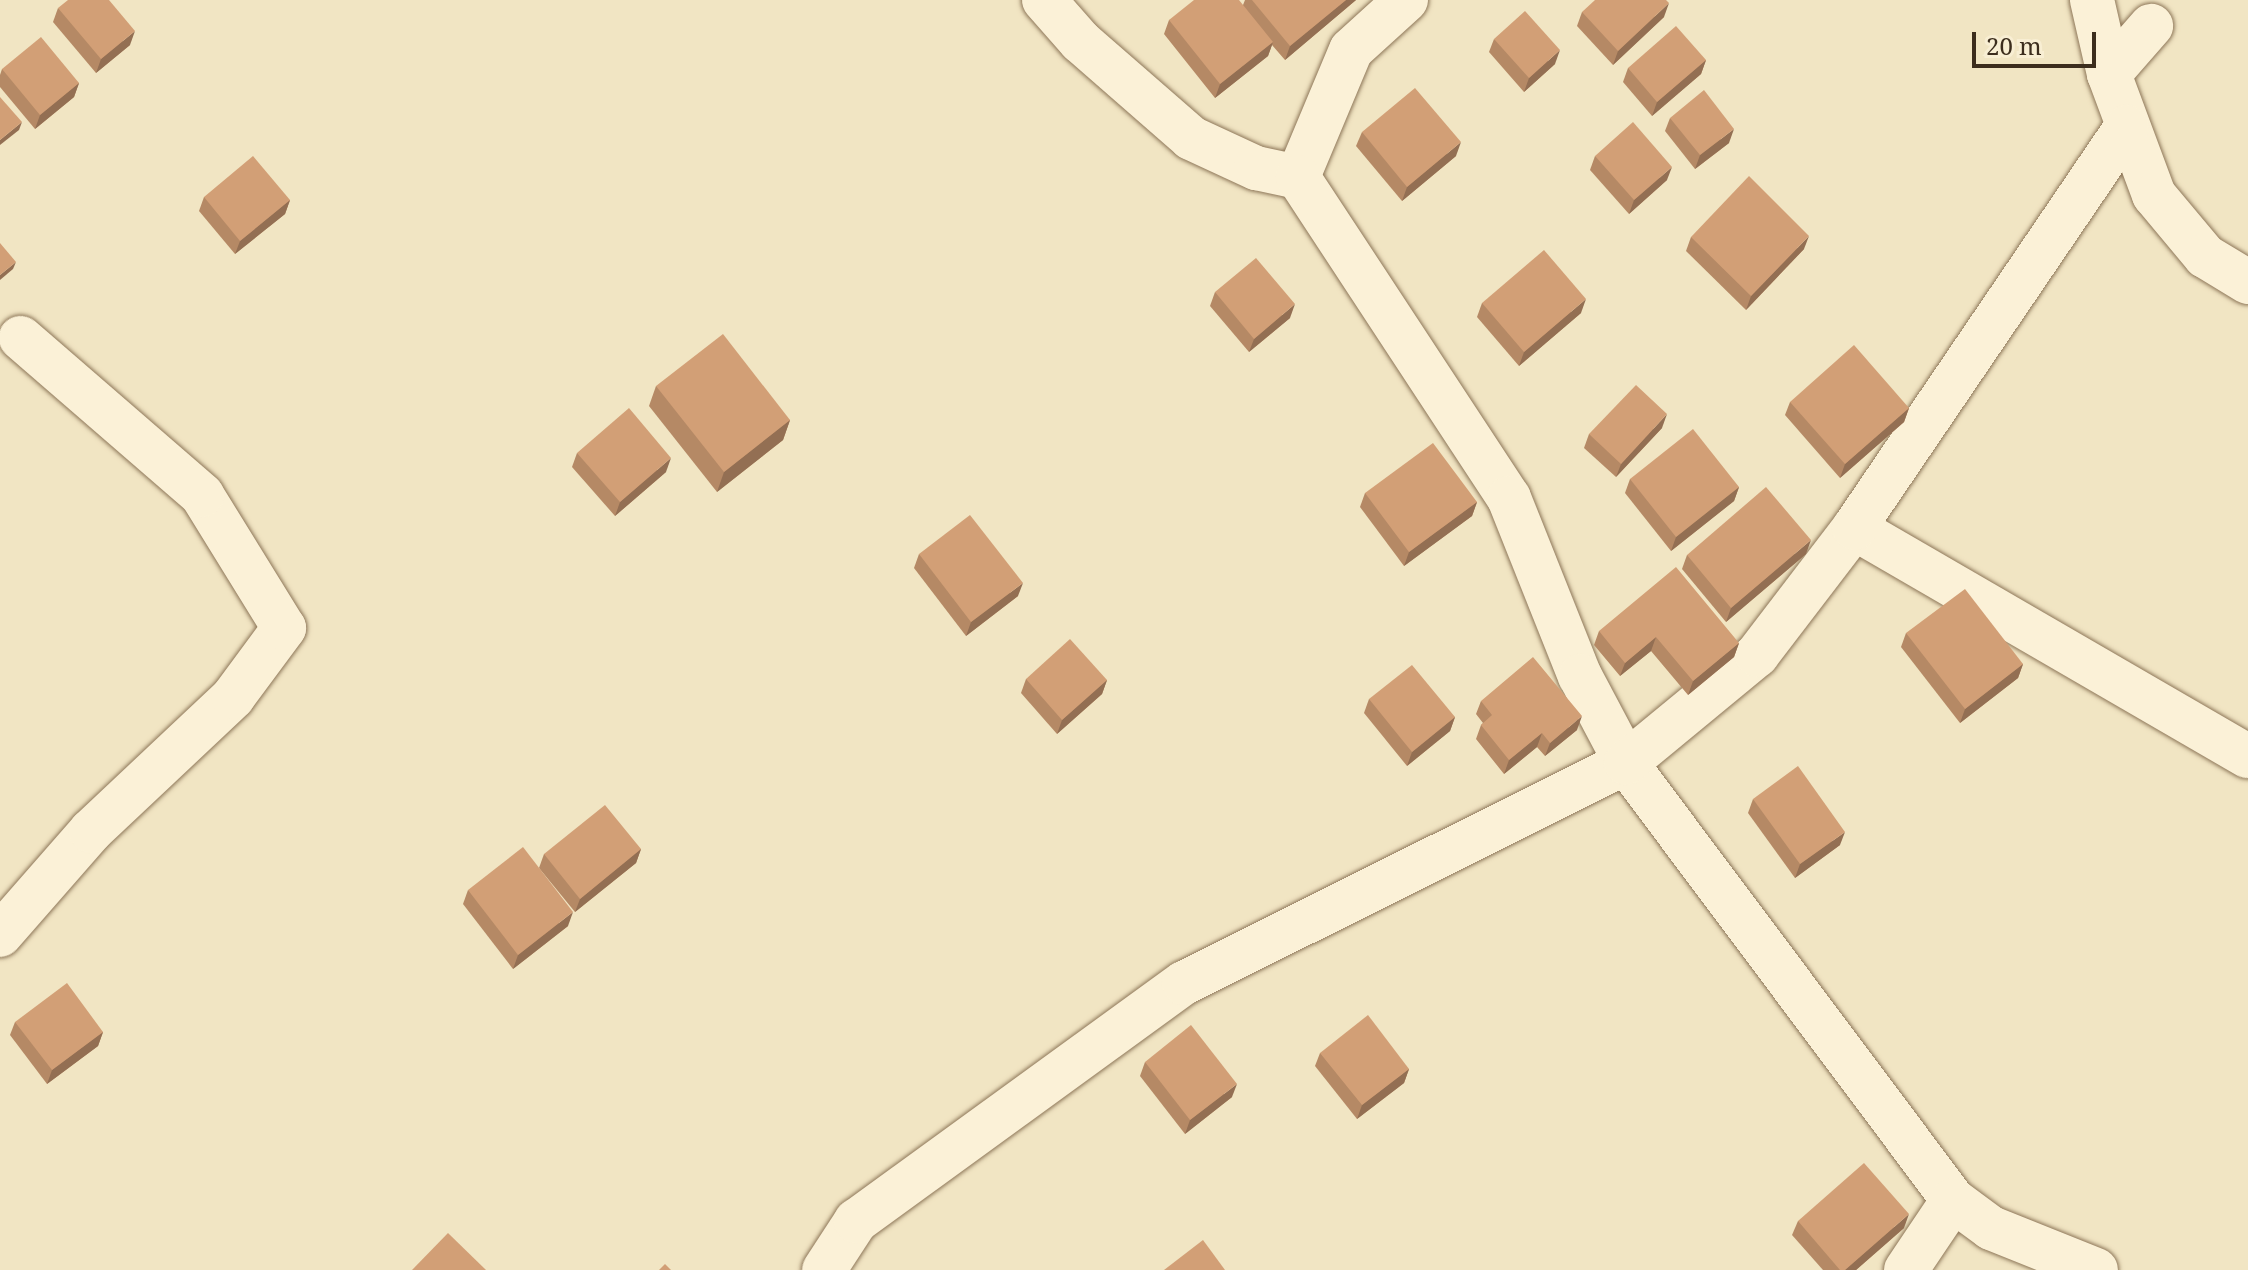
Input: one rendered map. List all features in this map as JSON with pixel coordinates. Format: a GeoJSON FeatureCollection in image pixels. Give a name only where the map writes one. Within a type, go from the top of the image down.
{"type":"FeatureCollection","features":[{"type":"Feature","properties":{"kind":"street"},"geometry":{"type":"LineString","coordinates":[[1044,0],[1080,41],[1191,138],[1256,168],[1298,177],[1509,498],[1580,676],[1626,763],[1953,1200],[1991,1228],[2096,1270]]}},
{"type":"Feature","properties":{"kind":"street"},"geometry":{"type":"LineString","coordinates":[[1298,177],[1351,50],[1406,0]]}},
{"type":"Feature","properties":{"kind":"street"},"geometry":{"type":"LineString","coordinates":[[2092,0],[2109,74],[2154,195],[2205,256],[2248,282]]}},
{"type":"Feature","properties":{"kind":"street"},"geometry":{"type":"LineString","coordinates":[[2109,74],[2151,26]]}},
{"type":"Feature","properties":{"kind":"street"},"geometry":{"type":"LineString","coordinates":[[824,1270],[856,1221],[1184,983],[1626,763],[1757,655],[1854,528],[2127,127]]}},
{"type":"Feature","properties":{"kind":"street"},"geometry":{"type":"LineString","coordinates":[[0,935],[91,831],[233,697],[284,628],[202,495],[21,338]]}},
{"type":"Feature","properties":{"kind":"street"},"geometry":{"type":"LineString","coordinates":[[1854,528],[2248,756]]}},
{"type":"Feature","properties":{"kind":"street"},"geometry":{"type":"LineString","coordinates":[[1906,1270],[1953,1200]]}},
{"type":"Feature","properties":{"kind":"building"},"geometry":{"type":"Polygon","coordinates":[[[68,0],[109,0],[135,31],[101,59],[58,8],[68,0]]]}},
{"type":"Feature","properties":{"kind":"building"},"geometry":{"type":"Polygon","coordinates":[[[1194,0],[1239,0],[1273,42],[1220,84],[1169,20],[1194,0]]]}},
{"type":"Feature","properties":{"kind":"building"},"geometry":{"type":"Polygon","coordinates":[[[1252,0],[1346,0],[1290,46],[1252,0]]]}},
{"type":"Feature","properties":{"kind":"building"},"geometry":{"type":"Polygon","coordinates":[[[1595,0],[1666,0],[1669,3],[1618,51],[1582,12],[1595,0]]]}},
{"type":"Feature","properties":{"kind":"building"},"geometry":{"type":"Polygon","coordinates":[[[1525,11],[1560,50],[1529,78],[1494,39],[1525,11]]]}},
{"type":"Feature","properties":{"kind":"building"},"geometry":{"type":"Polygon","coordinates":[[[1676,26],[1706,60],[1657,102],[1628,68],[1676,26]]]}},
{"type":"Feature","properties":{"kind":"building"},"geometry":{"type":"Polygon","coordinates":[[[41,37],[79,83],[40,115],[2,69],[41,37]]]}},
{"type":"Feature","properties":{"kind":"building"},"geometry":{"type":"Polygon","coordinates":[[[1415,88],[1461,142],[1407,187],[1362,132],[1415,88]]]}},
{"type":"Feature","properties":{"kind":"building"},"geometry":{"type":"Polygon","coordinates":[[[1704,90],[1734,129],[1700,155],[1670,118],[1704,90]]]}},
{"type":"Feature","properties":{"kind":"building"},"geometry":{"type":"Polygon","coordinates":[[[0,97],[22,122],[0,140],[0,97]]]}},
{"type":"Feature","properties":{"kind":"building"},"geometry":{"type":"Polygon","coordinates":[[[1633,122],[1672,167],[1634,200],[1595,156],[1633,122]]]}},
{"type":"Feature","properties":{"kind":"building"},"geometry":{"type":"Polygon","coordinates":[[[253,156],[290,200],[240,241],[204,197],[253,156]]]}},
{"type":"Feature","properties":{"kind":"building"},"geometry":{"type":"Polygon","coordinates":[[[1749,176],[1809,236],[1751,296],[1691,237],[1749,176]]]}},
{"type":"Feature","properties":{"kind":"building"},"geometry":{"type":"Polygon","coordinates":[[[0,243],[16,262],[0,275],[0,243]]]}},
{"type":"Feature","properties":{"kind":"building"},"geometry":{"type":"Polygon","coordinates":[[[1544,250],[1586,299],[1524,352],[1482,303],[1544,250]]]}},
{"type":"Feature","properties":{"kind":"building"},"geometry":{"type":"Polygon","coordinates":[[[1256,258],[1295,304],[1254,339],[1215,292],[1256,258]]]}},
{"type":"Feature","properties":{"kind":"building"},"geometry":{"type":"Polygon","coordinates":[[[723,334],[790,420],[724,472],[656,386],[723,334]]]}},
{"type":"Feature","properties":{"kind":"building"},"geometry":{"type":"Polygon","coordinates":[[[1854,345],[1909,408],[1845,464],[1790,402],[1854,345]]]}},
{"type":"Feature","properties":{"kind":"building"},"geometry":{"type":"Polygon","coordinates":[[[1636,385],[1667,414],[1621,464],[1589,434],[1636,385]]]}},
{"type":"Feature","properties":{"kind":"building"},"geometry":{"type":"Polygon","coordinates":[[[629,408],[671,458],[620,502],[577,453],[629,408]]]}},
{"type":"Feature","properties":{"kind":"building"},"geometry":{"type":"Polygon","coordinates":[[[1693,429],[1739,487],[1676,537],[1630,479],[1693,429]]]}},
{"type":"Feature","properties":{"kind":"building"},"geometry":{"type":"Polygon","coordinates":[[[1433,443],[1477,502],[1409,552],[1365,493],[1433,443]]]}},
{"type":"Feature","properties":{"kind":"building"},"geometry":{"type":"Polygon","coordinates":[[[1766,487],[1811,540],[1731,608],[1687,555],[1766,487]]]}},
{"type":"Feature","properties":{"kind":"building"},"geometry":{"type":"Polygon","coordinates":[[[970,515],[1023,583],[971,622],[919,554],[970,515]]]}},
{"type":"Feature","properties":{"kind":"building"},"geometry":{"type":"Polygon","coordinates":[[[1676,567],[1739,643],[1693,681],[1656,637],[1625,663],[1599,631],[1676,567]]]}},
{"type":"Feature","properties":{"kind":"building"},"geometry":{"type":"Polygon","coordinates":[[[1965,589],[2023,664],[1965,709],[1906,633],[1965,589]]]}},
{"type":"Feature","properties":{"kind":"building"},"geometry":{"type":"Polygon","coordinates":[[[1070,639],[1107,680],[1062,720],[1026,679],[1070,639]]]}},
{"type":"Feature","properties":{"kind":"building"},"geometry":{"type":"Polygon","coordinates":[[[1533,657],[1582,716],[1550,743],[1542,733],[1509,760],[1481,725],[1492,715],[1481,701],[1533,657]]]}},
{"type":"Feature","properties":{"kind":"building"},"geometry":{"type":"Polygon","coordinates":[[[1412,665],[1455,717],[1412,752],[1369,699],[1412,665]]]}},
{"type":"Feature","properties":{"kind":"building"},"geometry":{"type":"Polygon","coordinates":[[[1798,766],[1845,832],[1800,864],[1753,799],[1798,766]]]}},
{"type":"Feature","properties":{"kind":"building"},"geometry":{"type":"Polygon","coordinates":[[[605,805],[641,849],[580,899],[544,854],[605,805]]]}},
{"type":"Feature","properties":{"kind":"building"},"geometry":{"type":"Polygon","coordinates":[[[523,847],[573,912],[518,955],[468,890],[523,847]]]}},
{"type":"Feature","properties":{"kind":"building"},"geometry":{"type":"Polygon","coordinates":[[[67,983],[103,1032],[52,1070],[15,1022],[67,983]]]}},
{"type":"Feature","properties":{"kind":"building"},"geometry":{"type":"Polygon","coordinates":[[[1368,1015],[1409,1069],[1362,1105],[1320,1053],[1368,1015]]]}},
{"type":"Feature","properties":{"kind":"building"},"geometry":{"type":"Polygon","coordinates":[[[1191,1025],[1237,1084],[1190,1120],[1145,1062],[1191,1025]]]}},
{"type":"Feature","properties":{"kind":"building"},"geometry":{"type":"Polygon","coordinates":[[[1864,1163],[1909,1214],[1845,1270],[1840,1270],[1798,1221],[1864,1163]]]}},
{"type":"Feature","properties":{"kind":"building"},"geometry":{"type":"Polygon","coordinates":[[[448,1233],[486,1270],[412,1270],[448,1233]]]}},
{"type":"Feature","properties":{"kind":"building"},"geometry":{"type":"Polygon","coordinates":[[[1203,1240],[1225,1270],[1164,1270],[1203,1240]]]}}]}
